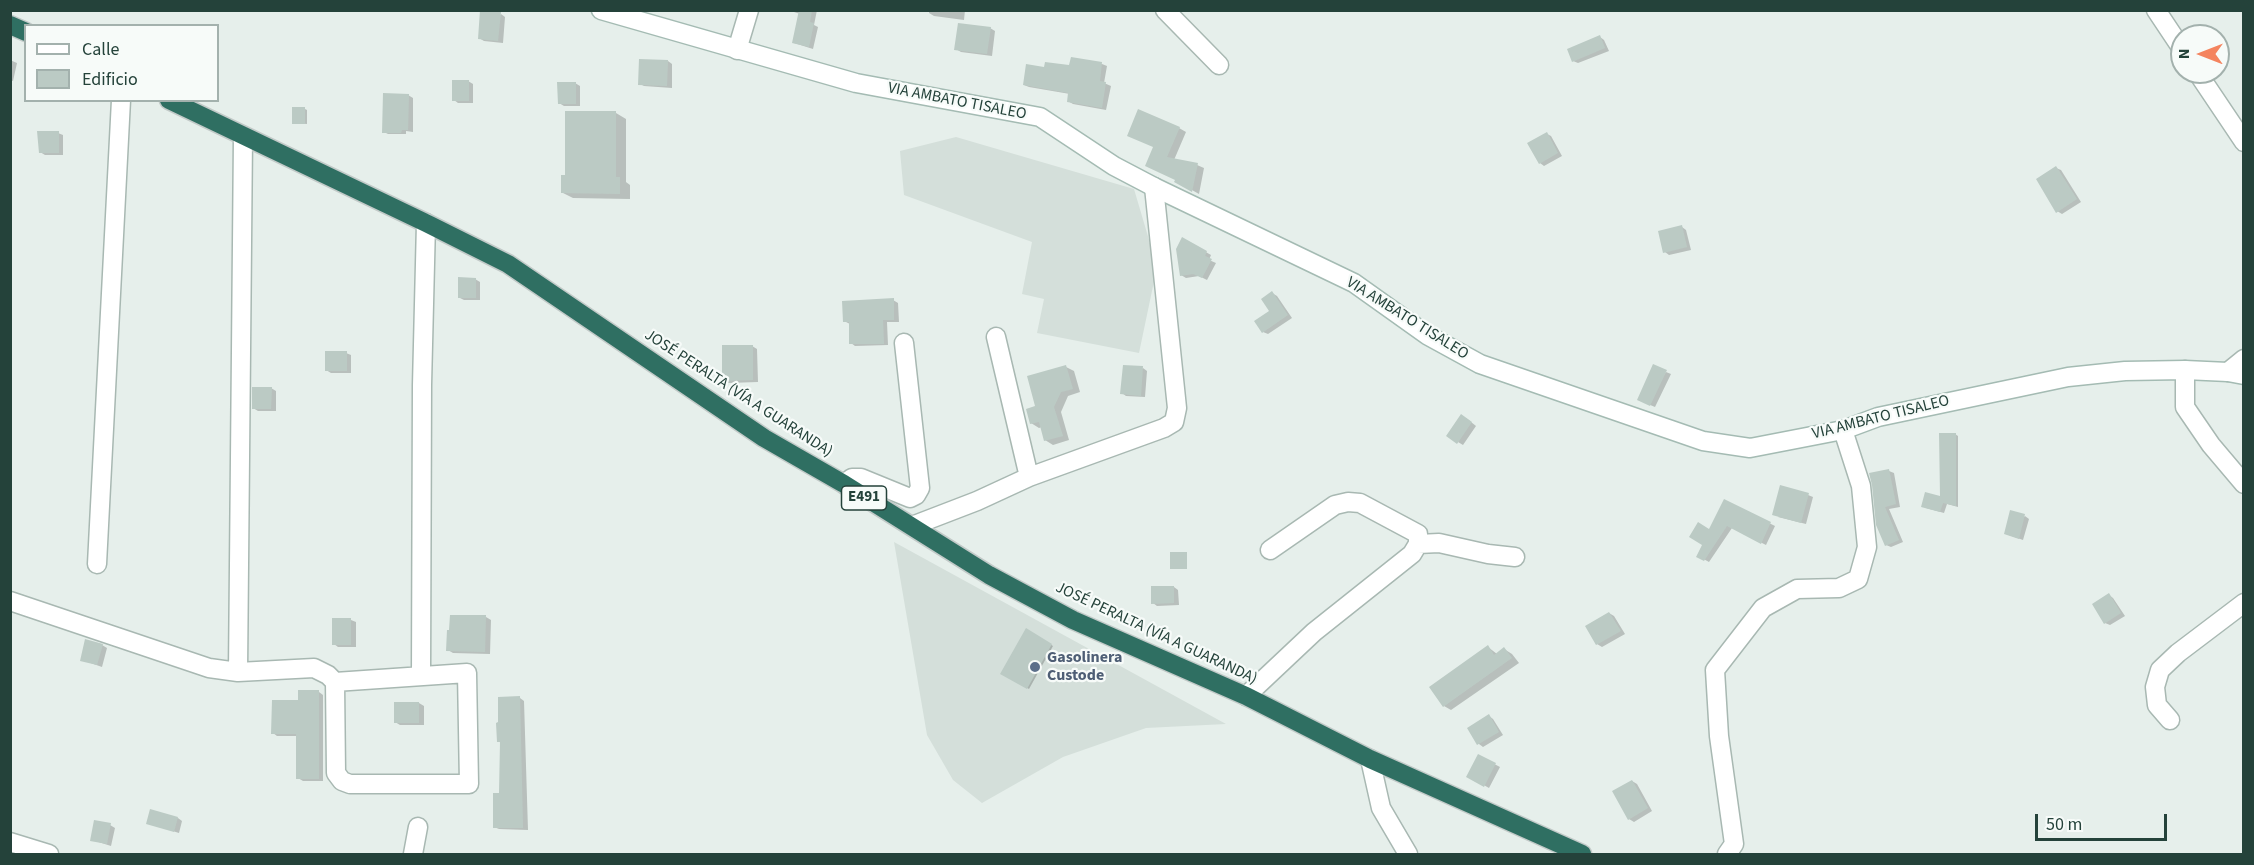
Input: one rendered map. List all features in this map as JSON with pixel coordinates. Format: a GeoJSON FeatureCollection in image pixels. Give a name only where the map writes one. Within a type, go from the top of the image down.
{"type":"FeatureCollection","features":[{"type":"Feature","properties":{"kind":"highway"},"geometry":{"type":"LineString","coordinates":[[10,25],[24,31]]}},
{"type":"Feature","properties":{"kind":"highway","name":"JOSÉ PERALTA (VÍA A GUARANDA)"},"geometry":{"type":"LineString","coordinates":[[173,102],[508,264],[764,438],[844,484],[896,519],[912,526],[989,575],[1072,620],[1246,696],[1370,759],[1582,855]]}},
{"type":"Feature","properties":{"kind":"street","name":"VIA AMBATO TISALEO"},"geometry":{"type":"LineString","coordinates":[[601,10],[856,83],[1040,117],[1114,166],[1354,283],[1427,335],[1480,364],[1703,441],[1750,448],[1843,430],[1878,417],[2068,377],[2125,371],[2185,370],[2236,374]]}},
{"type":"Feature","properties":{"kind":"street"},"geometry":{"type":"LineString","coordinates":[[737,50],[749,10]]}},
{"type":"Feature","properties":{"kind":"street"},"geometry":{"type":"LineString","coordinates":[[1165,10],[1219,64]]}},
{"type":"Feature","properties":{"kind":"street"},"geometry":{"type":"LineString","coordinates":[[2156,10],[2170,31]]}},
{"type":"Feature","properties":{"kind":"street"},"geometry":{"type":"LineString","coordinates":[[2205,84],[2244,142]]}},
{"type":"Feature","properties":{"kind":"street"},"geometry":{"type":"LineString","coordinates":[[97,564],[121,102]]}},
{"type":"Feature","properties":{"kind":"street"},"geometry":{"type":"LineString","coordinates":[[238,672],[243,136]]}},
{"type":"Feature","properties":{"kind":"street"},"geometry":{"type":"LineString","coordinates":[[912,526],[977,501],[1029,477],[1164,428],[1174,422],[1177,408],[1154,187]]}},
{"type":"Feature","properties":{"kind":"street"},"geometry":{"type":"LineString","coordinates":[[421,675],[422,385],[426,223]]}},
{"type":"Feature","properties":{"kind":"street"},"geometry":{"type":"LineString","coordinates":[[996,337],[1029,477]]}},
{"type":"Feature","properties":{"kind":"street"},"geometry":{"type":"LineString","coordinates":[[844,484],[852,478],[861,478],[910,498],[916,495],[921,488],[904,344]]}},
{"type":"Feature","properties":{"kind":"street"},"geometry":{"type":"LineString","coordinates":[[2236,374],[2244,359]]}},
{"type":"Feature","properties":{"kind":"street"},"geometry":{"type":"LineString","coordinates":[[2185,370],[2185,407],[2211,445],[2244,484]]}},
{"type":"Feature","properties":{"kind":"street"},"geometry":{"type":"LineString","coordinates":[[1727,855],[1734,844],[1719,736],[1715,670],[1763,608],[1797,589],[1839,588],[1858,579],[1867,547],[1861,486],[1843,430]]}},
{"type":"Feature","properties":{"kind":"street"},"geometry":{"type":"LineString","coordinates":[[1246,696],[1314,632],[1412,554],[1418,544],[1418,534],[1360,503],[1348,502],[1335,505],[1270,550]]}},
{"type":"Feature","properties":{"kind":"street"},"geometry":{"type":"LineString","coordinates":[[1418,544],[1439,543],[1488,554],[1515,557]]}},
{"type":"Feature","properties":{"kind":"street"},"geometry":{"type":"LineString","coordinates":[[10,602],[187,662],[238,672],[314,668],[328,675],[335,682],[336,773],[342,781],[350,784],[469,784],[467,673],[335,682]]}},
{"type":"Feature","properties":{"kind":"street"},"geometry":{"type":"LineString","coordinates":[[2170,720],[2157,705],[2155,687],[2160,670],[2178,653],[2244,603]]}},
{"type":"Feature","properties":{"kind":"street"},"geometry":{"type":"LineString","coordinates":[[1370,759],[1381,808],[1407,855]]}},
{"type":"Feature","properties":{"kind":"street"},"geometry":{"type":"LineString","coordinates":[[413,855],[418,827]]}},
{"type":"Feature","properties":{"kind":"street"},"geometry":{"type":"LineString","coordinates":[[10,842],[49,855]]}},
{"type":"Feature","properties":{"kind":"shaded area"},"geometry":{"type":"Polygon","coordinates":[[[956,137],[1134,189],[1157,267],[1139,353],[1037,333],[1044,299],[1022,294],[1032,242],[904,195],[900,151],[956,137]]]}},
{"type":"Feature","properties":{"kind":"shaded area"},"geometry":{"type":"Polygon","coordinates":[[[894,542],[1226,724],[1146,728],[1063,757],[982,803],[953,780],[927,735],[894,542]]]}},
{"type":"Feature","properties":{"kind":"building"},"geometry":{"type":"Polygon","coordinates":[[[480,10],[501,12],[498,41],[478,39],[480,10]]]}},
{"type":"Feature","properties":{"kind":"building"},"geometry":{"type":"Polygon","coordinates":[[[799,10],[812,10],[810,22],[814,23],[809,47],[792,43],[799,10]]]}},
{"type":"Feature","properties":{"kind":"building"},"geometry":{"type":"Polygon","coordinates":[[[958,23],[991,27],[987,54],[954,50],[958,23]]]}},
{"type":"Feature","properties":{"kind":"building"},"geometry":{"type":"Polygon","coordinates":[[[1600,35],[1605,48],[1572,62],[1567,49],[1600,35]]]}},
{"type":"Feature","properties":{"kind":"building"},"geometry":{"type":"Polygon","coordinates":[[[1071,57],[1102,62],[1100,81],[1106,82],[1102,108],[1067,102],[1068,93],[1023,85],[1026,64],[1044,67],[1045,62],[1069,65],[1071,57]]]}},
{"type":"Feature","properties":{"kind":"building"},"geometry":{"type":"Polygon","coordinates":[[[639,59],[668,60],[667,86],[638,85],[639,59]]]}},
{"type":"Feature","properties":{"kind":"building"},"geometry":{"type":"Polygon","coordinates":[[[452,80],[469,80],[469,101],[452,101],[452,80]]]}},
{"type":"Feature","properties":{"kind":"building"},"geometry":{"type":"Polygon","coordinates":[[[557,82],[576,82],[576,104],[558,104],[557,82]]]}},
{"type":"Feature","properties":{"kind":"building"},"geometry":{"type":"Polygon","coordinates":[[[383,93],[409,94],[408,130],[402,130],[401,133],[382,133],[383,93]]]}},
{"type":"Feature","properties":{"kind":"building"},"geometry":{"type":"Polygon","coordinates":[[[292,107],[305,107],[305,124],[292,124],[292,107]]]}},
{"type":"Feature","properties":{"kind":"building"},"geometry":{"type":"Polygon","coordinates":[[[1138,109],[1180,127],[1167,157],[1198,163],[1192,192],[1174,182],[1175,180],[1145,166],[1153,147],[1127,136],[1138,109]]]}},
{"type":"Feature","properties":{"kind":"building"},"geometry":{"type":"Polygon","coordinates":[[[565,111],[616,111],[616,177],[620,177],[620,194],[561,193],[561,175],[565,175],[565,111]]]}},
{"type":"Feature","properties":{"kind":"building"},"geometry":{"type":"Polygon","coordinates":[[[37,131],[59,131],[59,153],[39,153],[37,131]]]}},
{"type":"Feature","properties":{"kind":"building"},"geometry":{"type":"Polygon","coordinates":[[[1547,132],[1558,153],[1539,164],[1527,143],[1547,132]]]}},
{"type":"Feature","properties":{"kind":"building"},"geometry":{"type":"Polygon","coordinates":[[[2056,166],[2077,199],[2056,213],[2036,179],[2056,166]]]}},
{"type":"Feature","properties":{"kind":"building"},"geometry":{"type":"Polygon","coordinates":[[[1682,225],[1687,247],[1663,253],[1658,231],[1682,225]]]}},
{"type":"Feature","properties":{"kind":"building"},"geometry":{"type":"Polygon","coordinates":[[[1182,237],[1207,251],[1205,256],[1212,259],[1202,278],[1193,274],[1180,276],[1176,249],[1182,237]]]}},
{"type":"Feature","properties":{"kind":"building"},"geometry":{"type":"Polygon","coordinates":[[[458,277],[476,278],[476,298],[458,298],[458,277]]]}},
{"type":"Feature","properties":{"kind":"building"},"geometry":{"type":"Polygon","coordinates":[[[1272,291],[1288,315],[1262,333],[1254,321],[1269,311],[1261,299],[1272,291]]]}},
{"type":"Feature","properties":{"kind":"building"},"geometry":{"type":"Polygon","coordinates":[[[894,298],[894,320],[883,320],[884,344],[849,344],[849,322],[843,322],[842,301],[894,298]]]}},
{"type":"Feature","properties":{"kind":"building"},"geometry":{"type":"Polygon","coordinates":[[[722,345],[753,345],[753,380],[722,381],[722,345]]]}},
{"type":"Feature","properties":{"kind":"building"},"geometry":{"type":"Polygon","coordinates":[[[325,351],[347,351],[347,371],[325,371],[325,351]]]}},
{"type":"Feature","properties":{"kind":"building"},"geometry":{"type":"Polygon","coordinates":[[[1653,364],[1667,370],[1650,406],[1637,400],[1653,364]]]}},
{"type":"Feature","properties":{"kind":"building"},"geometry":{"type":"Polygon","coordinates":[[[1066,365],[1073,389],[1061,392],[1054,407],[1063,436],[1044,441],[1039,422],[1030,424],[1026,409],[1035,406],[1027,376],[1066,365]]]}},
{"type":"Feature","properties":{"kind":"building"},"geometry":{"type":"Polygon","coordinates":[[[1123,365],[1143,366],[1141,396],[1120,394],[1123,365]]]}},
{"type":"Feature","properties":{"kind":"building"},"geometry":{"type":"Polygon","coordinates":[[[252,387],[272,387],[271,409],[252,409],[252,387]]]}},
{"type":"Feature","properties":{"kind":"building"},"geometry":{"type":"Polygon","coordinates":[[[1461,414],[1472,422],[1457,444],[1446,436],[1461,414]]]}},
{"type":"Feature","properties":{"kind":"building"},"geometry":{"type":"Polygon","coordinates":[[[1939,433],[1956,433],[1956,506],[1943,503],[1940,512],[1921,507],[1925,492],[1940,496],[1939,433]]]}},
{"type":"Feature","properties":{"kind":"building"},"geometry":{"type":"Polygon","coordinates":[[[1889,469],[1896,504],[1885,507],[1899,540],[1885,546],[1876,525],[1869,473],[1889,469]]]}},
{"type":"Feature","properties":{"kind":"building"},"geometry":{"type":"Polygon","coordinates":[[[1780,485],[1809,493],[1801,523],[1772,515],[1780,485]]]}},
{"type":"Feature","properties":{"kind":"building"},"geometry":{"type":"Polygon","coordinates":[[[1724,499],[1771,522],[1761,544],[1727,526],[1704,561],[1696,557],[1702,545],[1689,537],[1698,522],[1709,529],[1724,499]]]}},
{"type":"Feature","properties":{"kind":"building"},"geometry":{"type":"Polygon","coordinates":[[[2010,510],[2025,514],[2019,539],[2004,534],[2010,510]]]}},
{"type":"Feature","properties":{"kind":"building"},"geometry":{"type":"Polygon","coordinates":[[[1170,552],[1187,552],[1187,569],[1170,569],[1170,552]]]}},
{"type":"Feature","properties":{"kind":"building"},"geometry":{"type":"Polygon","coordinates":[[[1151,586],[1174,586],[1174,603],[1151,604],[1151,586]]]}},
{"type":"Feature","properties":{"kind":"building"},"geometry":{"type":"Polygon","coordinates":[[[2109,593],[2121,613],[2104,624],[2092,604],[2109,593]]]}},
{"type":"Feature","properties":{"kind":"building"},"geometry":{"type":"Polygon","coordinates":[[[1609,612],[1621,631],[1596,645],[1585,626],[1609,612]]]}},
{"type":"Feature","properties":{"kind":"building"},"geometry":{"type":"Polygon","coordinates":[[[450,615],[486,615],[485,652],[446,651],[450,615]]]}},
{"type":"Feature","properties":{"kind":"building"},"geometry":{"type":"Polygon","coordinates":[[[332,618],[351,618],[351,645],[332,645],[332,618]]]}},
{"type":"Feature","properties":{"kind":"building"},"geometry":{"type":"Polygon","coordinates":[[[1026,628],[1052,644],[1027,689],[1000,674],[1026,628]]]}},
{"type":"Feature","properties":{"kind":"building"},"geometry":{"type":"Polygon","coordinates":[[[85,639],[103,644],[97,665],[80,661],[85,639]]]}},
{"type":"Feature","properties":{"kind":"building"},"geometry":{"type":"Polygon","coordinates":[[[1488,645],[1494,655],[1504,647],[1512,658],[1443,707],[1429,687],[1488,645]]]}},
{"type":"Feature","properties":{"kind":"building"},"geometry":{"type":"Polygon","coordinates":[[[298,690],[319,690],[319,779],[296,779],[296,734],[271,734],[272,700],[298,700],[298,690]]]}},
{"type":"Feature","properties":{"kind":"building"},"geometry":{"type":"Polygon","coordinates":[[[520,696],[523,828],[493,828],[493,793],[499,793],[500,742],[497,742],[496,723],[498,722],[498,697],[520,696]]]}},
{"type":"Feature","properties":{"kind":"building"},"geometry":{"type":"Polygon","coordinates":[[[394,702],[419,702],[419,723],[394,723],[394,702]]]}},
{"type":"Feature","properties":{"kind":"building"},"geometry":{"type":"Polygon","coordinates":[[[1489,714],[1499,732],[1477,745],[1467,728],[1489,714]]]}},
{"type":"Feature","properties":{"kind":"building"},"geometry":{"type":"Polygon","coordinates":[[[1478,754],[1496,763],[1484,787],[1466,777],[1478,754]]]}},
{"type":"Feature","properties":{"kind":"building"},"geometry":{"type":"Polygon","coordinates":[[[1632,780],[1648,808],[1628,820],[1612,791],[1632,780]]]}},
{"type":"Feature","properties":{"kind":"building"},"geometry":{"type":"Polygon","coordinates":[[[150,809],[178,817],[174,832],[146,824],[150,809]]]}},
{"type":"Feature","properties":{"kind":"building"},"geometry":{"type":"Polygon","coordinates":[[[94,820],[111,823],[107,844],[90,841],[94,820]]]}},
{"type":"Feature","properties":{"kind":"place","name":"Gasolinera Custode"},"geometry":{"type":"Point","coordinates":[1035,667]}}]}
